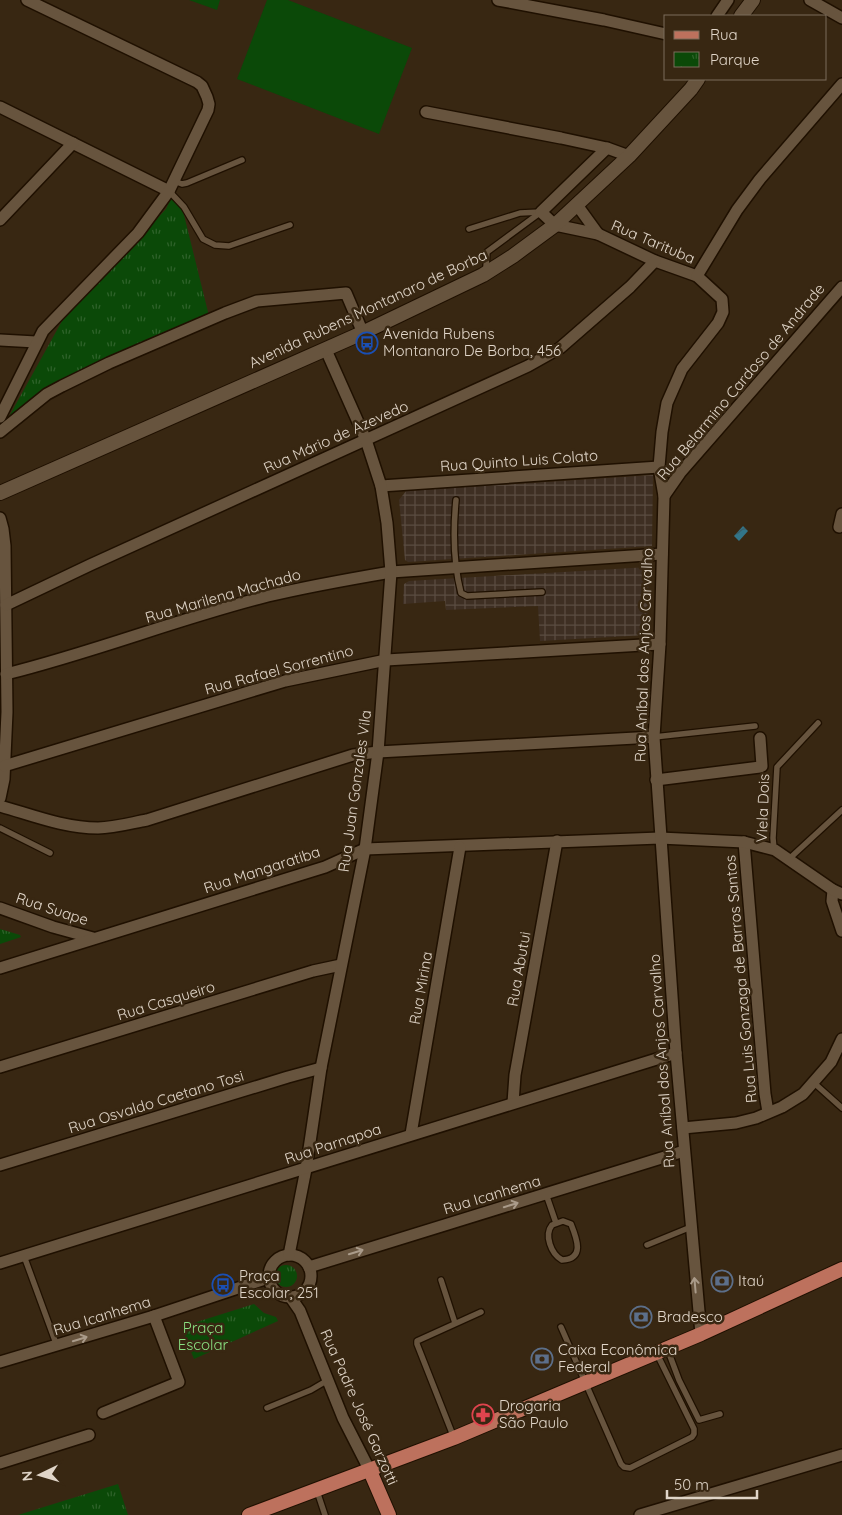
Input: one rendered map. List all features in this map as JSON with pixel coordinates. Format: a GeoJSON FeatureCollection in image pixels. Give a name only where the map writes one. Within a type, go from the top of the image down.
{"type":"FeatureCollection","features":[{"type":"Feature","properties":{"kind":"main road"},"geometry":{"type":"LineString","coordinates":[[249,1515],[454,1438],[700,1334],[842,1269]]}},
{"type":"Feature","properties":{"kind":"main road","name":"Rua Padre José Garzotti"},"geometry":{"type":"LineString","coordinates":[[370,1471],[390,1515]]}},
{"type":"Feature","properties":{"kind":"street"},"geometry":{"type":"LineString","coordinates":[[0,416],[36,342],[50,323],[138,233],[172,186],[208,110],[209,104],[202,86],[192,79],[27,0]]}},
{"type":"Feature","properties":{"kind":"street"},"geometry":{"type":"LineString","coordinates":[[498,0],[664,34]]}},
{"type":"Feature","properties":{"kind":"street"},"geometry":{"type":"LineString","coordinates":[[718,15],[728,0]]}},
{"type":"Feature","properties":{"kind":"street"},"geometry":{"type":"LineString","coordinates":[[742,15],[753,0]]}},
{"type":"Feature","properties":{"kind":"street"},"geometry":{"type":"LineString","coordinates":[[810,0],[842,18]]}},
{"type":"Feature","properties":{"kind":"street"},"geometry":{"type":"LineString","coordinates":[[828,0],[842,18]]}},
{"type":"Feature","properties":{"kind":"street","name":"Avenida Rubens Montanaro de Borba"},"geometry":{"type":"LineString","coordinates":[[0,493],[326,350],[489,271],[555,225],[577,205],[629,156],[697,80]]}},
{"type":"Feature","properties":{"kind":"street"},"geometry":{"type":"LineString","coordinates":[[697,276],[737,210],[760,179],[842,84]]}},
{"type":"Feature","properties":{"kind":"street"},"geometry":{"type":"LineString","coordinates":[[0,107],[74,143],[172,186]]}},
{"type":"Feature","properties":{"kind":"street"},"geometry":{"type":"LineString","coordinates":[[426,112],[607,148],[629,156]]}},
{"type":"Feature","properties":{"kind":"street"},"geometry":{"type":"LineString","coordinates":[[0,220],[74,143]]}},
{"type":"Feature","properties":{"kind":"street"},"geometry":{"type":"LineString","coordinates":[[555,225],[541,212],[607,148]]}},
{"type":"Feature","properties":{"kind":"street","name":"Rua Tarituba"},"geometry":{"type":"LineString","coordinates":[[577,205],[598,234]]}},
{"type":"Feature","properties":{"kind":"street","name":"Rua Tarituba"},"geometry":{"type":"LineString","coordinates":[[555,225],[598,234],[655,261],[697,276]]}},
{"type":"Feature","properties":{"kind":"street","name":"Rua Mário de Azevedo"},"geometry":{"type":"LineString","coordinates":[[6,605],[528,366],[560,348],[630,287],[655,261]]}},
{"type":"Feature","properties":{"kind":"street","name":"Rua Aníbal dos Anjos Carvalho"},"geometry":{"type":"LineString","coordinates":[[697,276],[722,299],[723,312],[718,323],[682,369],[667,403],[662,432],[659,467],[664,496],[660,644],[654,737],[676,1053],[700,1334]]}},
{"type":"Feature","properties":{"kind":"street","name":"Rua Belarmino Cardoso de Andrade"},"geometry":{"type":"LineString","coordinates":[[664,496],[680,473],[842,287]]}},
{"type":"Feature","properties":{"kind":"street"},"geometry":{"type":"LineString","coordinates":[[0,432],[47,394],[84,375],[257,301],[346,293],[363,333]]}},
{"type":"Feature","properties":{"kind":"street"},"geometry":{"type":"LineString","coordinates":[[0,340],[36,342]]}},
{"type":"Feature","properties":{"kind":"street","name":"Rua Juan Gonzales Vila"},"geometry":{"type":"LineString","coordinates":[[294,1256],[293,1242],[321,1068],[365,849],[378,752],[391,572],[387,523],[381,486],[366,440],[326,350]]}},
{"type":"Feature","properties":{"kind":"street","name":"Rua Quinto Luis Colato"},"geometry":{"type":"LineString","coordinates":[[381,486],[659,467]]}},
{"type":"Feature","properties":{"kind":"street"},"geometry":{"type":"LineString","coordinates":[[839,527],[842,514]]}},
{"type":"Feature","properties":{"kind":"street"},"geometry":{"type":"LineString","coordinates":[[0,518],[5,546],[7,712],[0,798]]}},
{"type":"Feature","properties":{"kind":"street","name":"Rua Marilena Machado"},"geometry":{"type":"LineString","coordinates":[[6,674],[69,658],[268,596],[391,572],[662,554]]}},
{"type":"Feature","properties":{"kind":"street","name":"Rua Rafael Sorrentino"},"geometry":{"type":"LineString","coordinates":[[4,766],[285,681],[386,660],[660,644]]}},
{"type":"Feature","properties":{"kind":"street"},"geometry":{"type":"LineString","coordinates":[[0,806],[69,826],[99,828],[122,826],[147,820],[353,755],[378,752],[654,737]]}},
{"type":"Feature","properties":{"kind":"street"},"geometry":{"type":"LineString","coordinates":[[656,780],[760,767],[762,766],[760,738]]}},
{"type":"Feature","properties":{"kind":"street","name":"Rua Mangaratiba"},"geometry":{"type":"LineString","coordinates":[[0,968],[324,867],[365,849],[460,847],[557,841],[660,838],[744,842],[775,850]]}},
{"type":"Feature","properties":{"kind":"street","name":"Rua Abutui"},"geometry":{"type":"LineString","coordinates":[[513,1103],[517,1066],[557,841]]}},
{"type":"Feature","properties":{"kind":"street","name":"Rua Luis Gonzaga de Barros Santos"},"geometry":{"type":"LineString","coordinates":[[744,842],[768,1112]]}},
{"type":"Feature","properties":{"kind":"street","name":"Rua Mirina"},"geometry":{"type":"LineString","coordinates":[[411,1134],[460,847]]}},
{"type":"Feature","properties":{"kind":"street"},"geometry":{"type":"LineString","coordinates":[[775,850],[838,892],[832,901],[842,930]]}},
{"type":"Feature","properties":{"kind":"street","name":"Rua Suape"},"geometry":{"type":"LineString","coordinates":[[0,908],[94,939]]}},
{"type":"Feature","properties":{"kind":"street","name":"Rua Casqueiro"},"geometry":{"type":"LineString","coordinates":[[0,1067],[341,965]]}},
{"type":"Feature","properties":{"kind":"street"},"geometry":{"type":"LineString","coordinates":[[683,1128],[736,1123],[756,1118],[782,1107],[803,1094],[814,1082],[831,1062],[842,1039]]}},
{"type":"Feature","properties":{"kind":"street","name":"Rua Parnapoa"},"geometry":{"type":"LineString","coordinates":[[0,1263],[676,1053]]}},
{"type":"Feature","properties":{"kind":"street","name":"Rua Osvaldo Caetano Tosi"},"geometry":{"type":"LineString","coordinates":[[0,1165],[288,1076],[321,1068]]}},
{"type":"Feature","properties":{"kind":"street","name":"Rua Icanhema"},"geometry":{"type":"LineString","coordinates":[[309,1268],[684,1152]]}},
{"type":"Feature","properties":{"kind":"street"},"geometry":{"type":"LineString","coordinates":[[300,1311],[304,1293],[311,1281],[307,1263],[294,1256],[284,1256],[274,1262],[268,1278],[273,1290],[285,1298],[291,1298],[304,1293]]}},
{"type":"Feature","properties":{"kind":"street","name":"Rua Icanhema"},"geometry":{"type":"LineString","coordinates":[[0,1362],[154,1316],[268,1278]]}},
{"type":"Feature","properties":{"kind":"street","name":"Rua Padre José Garzotti"},"geometry":{"type":"LineString","coordinates":[[291,1298],[300,1311],[344,1418],[370,1471]]}},
{"type":"Feature","properties":{"kind":"street"},"geometry":{"type":"LineString","coordinates":[[103,1413],[180,1382],[154,1316]]}},
{"type":"Feature","properties":{"kind":"street"},"geometry":{"type":"LineString","coordinates":[[0,1463],[89,1435]]}},
{"type":"Feature","properties":{"kind":"street"},"geometry":{"type":"LineString","coordinates":[[640,1515],[842,1455]]}},
{"type":"Feature","properties":{"kind":"lane"},"geometry":{"type":"LineString","coordinates":[[242,160],[187,183],[172,186],[203,239],[215,245],[229,246],[290,225]]}},
{"type":"Feature","properties":{"kind":"lane"},"geometry":{"type":"LineString","coordinates":[[469,229],[520,213],[541,212]]}},
{"type":"Feature","properties":{"kind":"lane"},"geometry":{"type":"LineString","coordinates":[[489,271],[485,260],[488,252],[541,212]]}},
{"type":"Feature","properties":{"kind":"lane"},"geometry":{"type":"LineString","coordinates":[[456,500],[454,532],[456,568],[461,593],[467,596],[542,592]]}},
{"type":"Feature","properties":{"kind":"lane","name":"Viela Dois"},"geometry":{"type":"LineString","coordinates":[[775,850],[773,830],[777,767],[818,723]]}},
{"type":"Feature","properties":{"kind":"lane"},"geometry":{"type":"LineString","coordinates":[[654,737],[755,726]]}},
{"type":"Feature","properties":{"kind":"lane"},"geometry":{"type":"LineString","coordinates":[[788,860],[842,810]]}},
{"type":"Feature","properties":{"kind":"lane"},"geometry":{"type":"LineString","coordinates":[[0,828],[50,853]]}},
{"type":"Feature","properties":{"kind":"lane"},"geometry":{"type":"LineString","coordinates":[[814,1082],[842,1108]]}},
{"type":"Feature","properties":{"kind":"lane"},"geometry":{"type":"LineString","coordinates":[[546,1194],[556,1223]]}},
{"type":"Feature","properties":{"kind":"lane"},"geometry":{"type":"LineString","coordinates":[[563,1221],[571,1224],[577,1246],[577,1253],[573,1258],[562,1260],[554,1254],[548,1233],[550,1228],[556,1223],[563,1221]]}},
{"type":"Feature","properties":{"kind":"lane"},"geometry":{"type":"LineString","coordinates":[[647,1245],[691,1228]]}},
{"type":"Feature","properties":{"kind":"lane"},"geometry":{"type":"LineString","coordinates":[[24,1256],[57,1346]]}},
{"type":"Feature","properties":{"kind":"lane"},"geometry":{"type":"LineString","coordinates":[[441,1280],[455,1324]]}},
{"type":"Feature","properties":{"kind":"lane"},"geometry":{"type":"LineString","coordinates":[[454,1438],[416,1342],[481,1312]]}},
{"type":"Feature","properties":{"kind":"lane"},"geometry":{"type":"LineString","coordinates":[[560,1327],[624,1467],[630,1468],[692,1437],[694,1434],[694,1429],[675,1388],[662,1350]]}},
{"type":"Feature","properties":{"kind":"lane"},"geometry":{"type":"LineString","coordinates":[[662,1350],[699,1420],[720,1414]]}},
{"type":"Feature","properties":{"kind":"lane"},"geometry":{"type":"LineString","coordinates":[[267,1408],[311,1390],[328,1380]]}},
{"type":"Feature","properties":{"kind":"lane"},"geometry":{"type":"LineString","coordinates":[[317,1491],[324,1515]]}},
{"type":"Feature","properties":{"kind":"shaded area"},"geometry":{"type":"Polygon","coordinates":[[[653,475],[652,546],[408,562],[405,560],[399,500],[406,491],[653,475]]]}},
{"type":"Feature","properties":{"kind":"shaded area"},"geometry":{"type":"Polygon","coordinates":[[[649,567],[647,635],[540,641],[538,606],[446,610],[445,601],[403,604],[404,584],[409,581],[649,567]]]}},
{"type":"Feature","properties":{"kind":"green space"},"geometry":{"type":"Polygon","coordinates":[[[189,0],[220,0],[217,10],[189,0]]]}},
{"type":"Feature","properties":{"kind":"green space"},"geometry":{"type":"Polygon","coordinates":[[[267,0],[288,0],[412,48],[379,134],[237,79],[267,0]]]}},
{"type":"Feature","properties":{"kind":"green space"},"geometry":{"type":"Polygon","coordinates":[[[172,196],[183,211],[209,316],[51,385],[6,422],[62,321],[166,209],[172,196]]]}},
{"type":"Feature","properties":{"kind":"green space"},"geometry":{"type":"Polygon","coordinates":[[[0,929],[20,935],[21,937],[0,944],[0,929]]]}},
{"type":"Feature","properties":{"kind":"green space"},"geometry":{"type":"Polygon","coordinates":[[[286,1265],[296,1272],[297,1276],[290,1286],[286,1287],[276,1280],[275,1276],[282,1266],[286,1265]]]}},
{"type":"Feature","properties":{"kind":"green space","name":"Praça Escolar"},"geometry":{"type":"Polygon","coordinates":[[[254,1304],[264,1313],[276,1317],[278,1321],[194,1359],[181,1327],[254,1304]]]}},
{"type":"Feature","properties":{"kind":"green space"},"geometry":{"type":"Polygon","coordinates":[[[118,1484],[128,1515],[18,1515],[118,1484]]]}},
{"type":"Feature","properties":{"kind":"water"},"geometry":{"type":"Polygon","coordinates":[[[743,526],[748,531],[739,541],[734,536],[743,526]]]}},
{"type":"Feature","properties":{"kind":"place","name":"Avenida Rubens Montanaro De Borba, 456"},"geometry":{"type":"Point","coordinates":[367,343]}},
{"type":"Feature","properties":{"kind":"place","name":"Itaú"},"geometry":{"type":"Point","coordinates":[722,1281]}},
{"type":"Feature","properties":{"kind":"place","name":"Praça Escolar, 251"},"geometry":{"type":"Point","coordinates":[223,1285]}},
{"type":"Feature","properties":{"kind":"place","name":"Bradesco"},"geometry":{"type":"Point","coordinates":[641,1317]}},
{"type":"Feature","properties":{"kind":"place","name":"Caixa Econômica Federal"},"geometry":{"type":"Point","coordinates":[542,1359]}},
{"type":"Feature","properties":{"kind":"place","name":"Drogaria São Paulo"},"geometry":{"type":"Point","coordinates":[483,1415]}}]}
